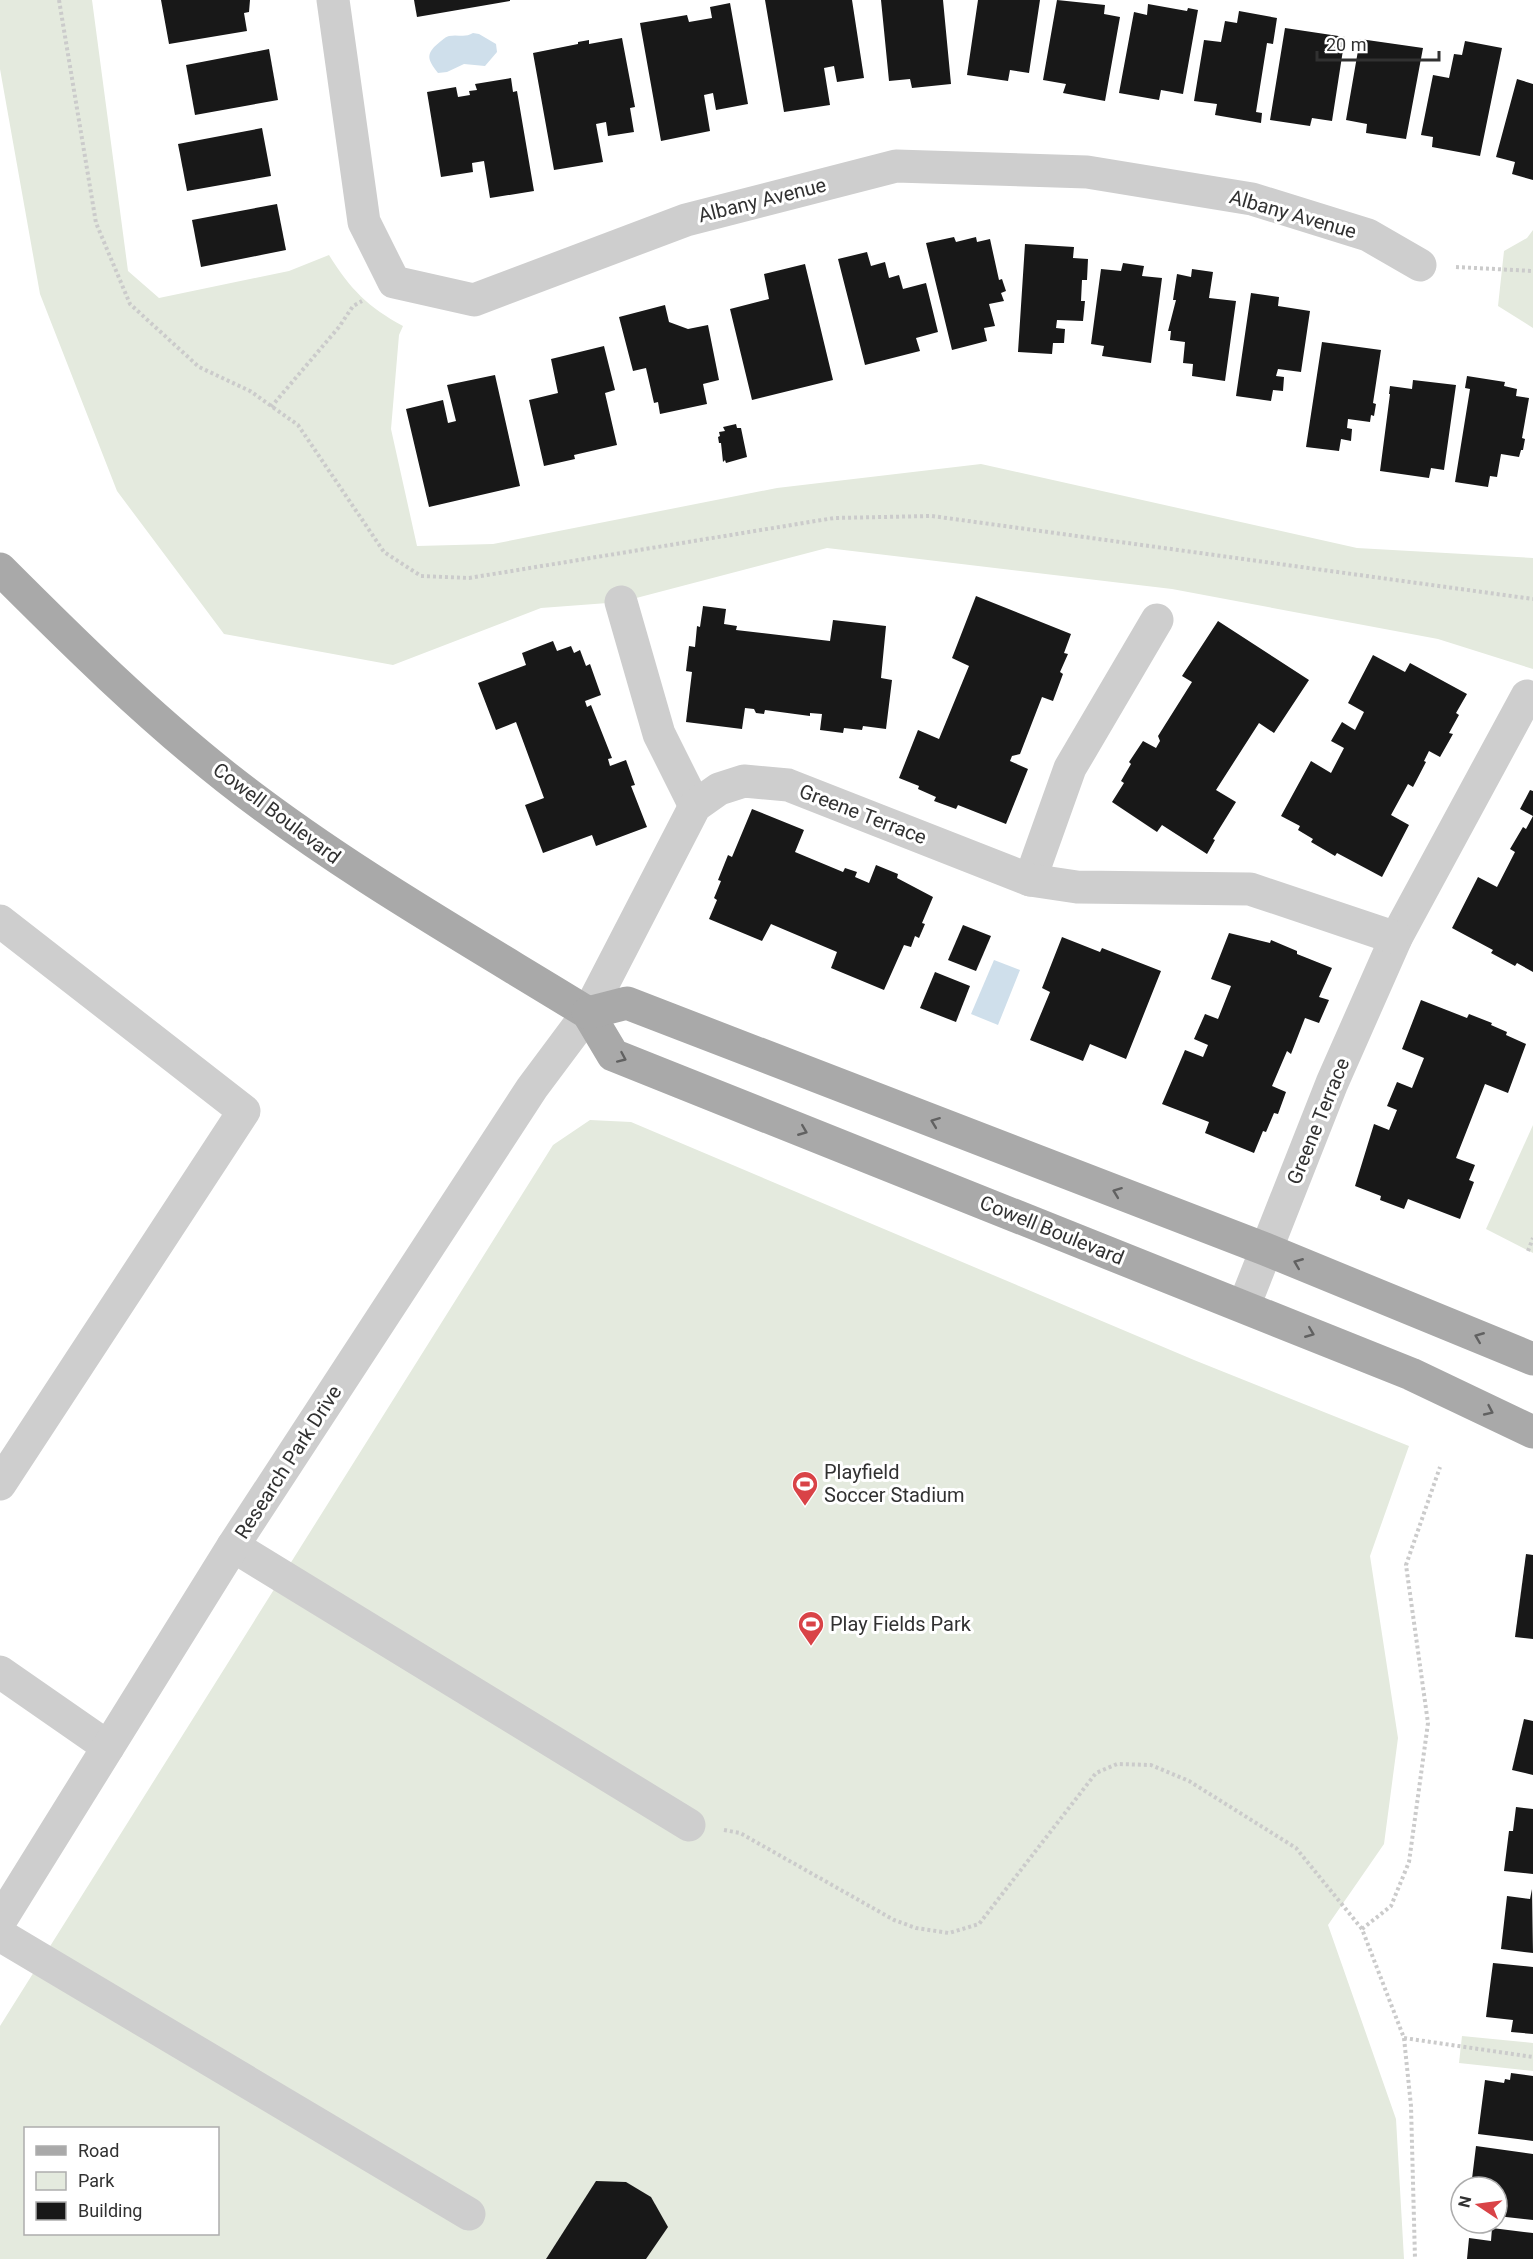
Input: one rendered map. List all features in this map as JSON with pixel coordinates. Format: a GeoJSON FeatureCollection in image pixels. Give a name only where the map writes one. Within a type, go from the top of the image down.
{"type":"FeatureCollection","features":[{"type":"Feature","properties":{"kind":"main road","name":"Cowell Boulevard"},"geometry":{"type":"LineString","coordinates":[[0,569],[97,666],[227,778],[336,857],[588,1012],[613,1055],[1411,1374],[1533,1432]]}},
{"type":"Feature","properties":{"kind":"main road"},"geometry":{"type":"LineString","coordinates":[[588,1012],[627,1003],[1265,1249],[1533,1359]]}},
{"type":"Feature","properties":{"kind":"street"},"geometry":{"type":"LineString","coordinates":[[333,0],[364,222],[394,282]]}},
{"type":"Feature","properties":{"kind":"street","name":"Albany Avenue"},"geometry":{"type":"LineString","coordinates":[[394,282],[474,300],[686,220],[896,166],[1087,172],[1252,199],[1368,235],[1420,265]]}},
{"type":"Feature","properties":{"kind":"street"},"geometry":{"type":"LineString","coordinates":[[621,602],[659,734],[695,806]]}},
{"type":"Feature","properties":{"kind":"street"},"geometry":{"type":"LineString","coordinates":[[1030,880],[1070,768],[1157,620]]}},
{"type":"Feature","properties":{"kind":"street","name":"Greene Terrace"},"geometry":{"type":"LineString","coordinates":[[1244,1306],[1332,1083],[1396,938],[1527,696]]}},
{"type":"Feature","properties":{"kind":"street","name":"Greene Terrace"},"geometry":{"type":"LineString","coordinates":[[588,1012],[695,806],[719,789],[744,781],[788,785],[1030,880],[1077,887],[1250,889],[1396,938]]}},
{"type":"Feature","properties":{"kind":"street"},"geometry":{"type":"LineString","coordinates":[[0,921],[244,1111],[0,1484]]}},
{"type":"Feature","properties":{"kind":"street","name":"Research Park Drive"},"geometry":{"type":"LineString","coordinates":[[0,1921],[233,1546],[532,1088],[588,1012]]}},
{"type":"Feature","properties":{"kind":"street"},"geometry":{"type":"LineString","coordinates":[[233,1546],[689,1825]]}},
{"type":"Feature","properties":{"kind":"street"},"geometry":{"type":"LineString","coordinates":[[0,1672],[108,1747]]}},
{"type":"Feature","properties":{"kind":"street"},"geometry":{"type":"LineString","coordinates":[[0,1935],[469,2214]]}},
{"type":"Feature","properties":{"kind":"path"},"geometry":{"type":"LineString","coordinates":[[59,0],[96,223],[130,304],[199,367],[250,392],[298,425],[384,552],[421,576],[469,578],[834,518],[932,516],[1533,599]]}},
{"type":"Feature","properties":{"kind":"path"},"geometry":{"type":"LineString","coordinates":[[1420,265],[1533,271]]}},
{"type":"Feature","properties":{"kind":"path"},"geometry":{"type":"LineString","coordinates":[[271,407],[339,327],[352,306],[394,282]]}},
{"type":"Feature","properties":{"kind":"path"},"geometry":{"type":"LineString","coordinates":[[1528,1251],[1533,1238]]}},
{"type":"Feature","properties":{"kind":"path"},"geometry":{"type":"LineString","coordinates":[[1362,1929],[1391,1906],[1409,1862],[1428,1724],[1406,1564],[1440,1467]]}},
{"type":"Feature","properties":{"kind":"path"},"geometry":{"type":"LineString","coordinates":[[689,1825],[740,1833],[894,1920],[916,1928],[949,1933],[979,1924],[1096,1773],[1117,1764],[1151,1765],[1189,1781],[1296,1848],[1362,1929],[1404,2038],[1411,2106],[1415,2259]]}},
{"type":"Feature","properties":{"kind":"path"},"geometry":{"type":"LineString","coordinates":[[1404,2038],[1533,2057]]}},
{"type":"Feature","properties":{"kind":"green space"},"geometry":{"type":"Polygon","coordinates":[[[0,0],[92,0],[128,271],[159,298],[289,271],[329,255],[344,278],[361,296],[380,312],[403,326],[399,335],[391,429],[417,546],[493,544],[777,488],[981,464],[1357,548],[1533,558],[1533,669],[1438,639],[1172,589],[827,548],[621,602],[541,608],[393,665],[224,634],[117,491],[40,294],[0,69],[0,0]]]}},
{"type":"Feature","properties":{"kind":"green space"},"geometry":{"type":"Polygon","coordinates":[[[1533,230],[1533,328],[1498,306],[1504,251],[1527,238],[1533,230]]]}},
{"type":"Feature","properties":{"kind":"green space","name":"Play Fields Park"},"geometry":{"type":"Polygon","coordinates":[[[590,1120],[631,1122],[1194,1360],[1409,1446],[1370,1556],[1398,1738],[1384,1844],[1328,1925],[1396,2119],[1404,2259],[0,2259],[0,2026],[553,1145],[590,1120]]]}},
{"type":"Feature","properties":{"kind":"green space"},"geometry":{"type":"Polygon","coordinates":[[[1533,1125],[1533,1253],[1486,1229],[1533,1125]]]}},
{"type":"Feature","properties":{"kind":"green space"},"geometry":{"type":"Polygon","coordinates":[[[1462,2036],[1533,2043],[1533,2071],[1459,2063],[1462,2036]]]}},
{"type":"Feature","properties":{"kind":"water"},"geometry":{"type":"Polygon","coordinates":[[[473,33],[496,44],[497,52],[485,66],[464,64],[447,72],[438,73],[431,63],[430,52],[448,36],[473,33]]]}},
{"type":"Feature","properties":{"kind":"water"},"geometry":{"type":"Polygon","coordinates":[[[994,960],[1020,970],[998,1025],[971,1014],[994,960]]]}},
{"type":"Feature","properties":{"kind":"building"},"geometry":{"type":"Polygon","coordinates":[[[161,0],[250,0],[249,12],[244,13],[247,31],[169,44],[161,0]]]}},
{"type":"Feature","properties":{"kind":"building"},"geometry":{"type":"Polygon","coordinates":[[[414,0],[510,0],[510,1],[417,17],[414,0]]]}},
{"type":"Feature","properties":{"kind":"building"},"geometry":{"type":"Polygon","coordinates":[[[765,0],[852,0],[864,78],[837,82],[834,66],[824,68],[830,105],[784,112],[765,0]]]}},
{"type":"Feature","properties":{"kind":"building"},"geometry":{"type":"Polygon","coordinates":[[[881,0],[943,0],[951,84],[912,88],[910,79],[889,81],[881,0]]]}},
{"type":"Feature","properties":{"kind":"building"},"geometry":{"type":"Polygon","coordinates":[[[978,0],[1040,0],[1029,73],[1010,70],[1008,81],[967,75],[978,0]]]}},
{"type":"Feature","properties":{"kind":"building"},"geometry":{"type":"Polygon","coordinates":[[[1057,0],[1105,5],[1104,14],[1120,17],[1105,101],[1063,93],[1066,84],[1043,80],[1057,0]]]}},
{"type":"Feature","properties":{"kind":"building"},"geometry":{"type":"Polygon","coordinates":[[[730,3],[748,104],[716,110],[713,93],[704,95],[710,131],[661,141],[640,23],[687,15],[689,22],[712,18],[710,7],[730,3]]]}},
{"type":"Feature","properties":{"kind":"building"},"geometry":{"type":"Polygon","coordinates":[[[1148,4],[1187,11],[1188,8],[1198,10],[1183,94],[1161,90],[1159,100],[1119,93],[1134,12],[1147,15],[1148,4]]]}},
{"type":"Feature","properties":{"kind":"building"},"geometry":{"type":"Polygon","coordinates":[[[1239,11],[1277,18],[1273,44],[1267,43],[1256,112],[1262,113],[1261,123],[1215,115],[1217,104],[1194,101],[1204,40],[1221,42],[1225,21],[1237,23],[1239,11]]]}},
{"type":"Feature","properties":{"kind":"building"},"geometry":{"type":"Polygon","coordinates":[[[1285,28],[1345,37],[1332,121],[1312,118],[1310,126],[1270,120],[1285,28]]]}},
{"type":"Feature","properties":{"kind":"building"},"geometry":{"type":"Polygon","coordinates":[[[622,38],[635,107],[630,108],[634,132],[608,136],[606,122],[596,124],[603,162],[554,170],[533,53],[589,40],[589,44],[622,38]]]}},
{"type":"Feature","properties":{"kind":"building"},"geometry":{"type":"Polygon","coordinates":[[[1360,39],[1423,48],[1406,139],[1366,133],[1367,124],[1346,120],[1360,39]]]}},
{"type":"Feature","properties":{"kind":"building"},"geometry":{"type":"Polygon","coordinates":[[[1465,41],[1502,48],[1480,156],[1432,147],[1433,137],[1421,135],[1433,75],[1449,78],[1454,54],[1462,55],[1465,41]]]}},
{"type":"Feature","properties":{"kind":"building"},"geometry":{"type":"Polygon","coordinates":[[[269,49],[278,100],[195,115],[186,65],[269,49]]]}},
{"type":"Feature","properties":{"kind":"building"},"geometry":{"type":"Polygon","coordinates":[[[511,78],[513,92],[517,91],[534,191],[490,198],[484,161],[472,163],[473,172],[441,177],[427,92],[456,87],[458,97],[470,95],[469,91],[477,90],[475,84],[511,78]]]}},
{"type":"Feature","properties":{"kind":"building"},"geometry":{"type":"Polygon","coordinates":[[[1517,79],[1533,84],[1533,180],[1512,174],[1515,162],[1496,157],[1517,79]]]}},
{"type":"Feature","properties":{"kind":"building"},"geometry":{"type":"Polygon","coordinates":[[[262,128],[271,176],[187,191],[178,144],[262,128]]]}},
{"type":"Feature","properties":{"kind":"building"},"geometry":{"type":"Polygon","coordinates":[[[277,204],[286,250],[201,267],[192,220],[277,204]]]}},
{"type":"Feature","properties":{"kind":"building"},"geometry":{"type":"Polygon","coordinates":[[[954,237],[956,242],[976,237],[977,242],[990,239],[999,280],[1002,279],[1006,291],[1001,293],[1004,301],[989,304],[995,326],[984,328],[987,341],[952,350],[926,243],[954,237]]]}},
{"type":"Feature","properties":{"kind":"building"},"geometry":{"type":"Polygon","coordinates":[[[1025,244],[1074,247],[1073,258],[1088,259],[1087,280],[1082,280],[1081,301],[1085,301],[1083,321],[1057,320],[1056,328],[1065,329],[1064,343],[1053,343],[1052,354],[1018,352],[1025,244]]]}},
{"type":"Feature","properties":{"kind":"building"},"geometry":{"type":"Polygon","coordinates":[[[867,252],[871,266],[885,262],[889,278],[899,275],[903,289],[926,283],[938,332],[916,338],[920,351],[865,365],[838,259],[867,252]]]}},
{"type":"Feature","properties":{"kind":"building"},"geometry":{"type":"Polygon","coordinates":[[[1123,263],[1144,266],[1142,276],[1162,278],[1151,363],[1102,356],[1104,346],[1091,344],[1101,269],[1121,271],[1123,263]]]}},
{"type":"Feature","properties":{"kind":"building"},"geometry":{"type":"Polygon","coordinates":[[[805,264],[833,380],[752,400],[730,309],[769,299],[764,274],[805,264]]]}},
{"type":"Feature","properties":{"kind":"building"},"geometry":{"type":"Polygon","coordinates":[[[1192,269],[1213,272],[1209,298],[1236,301],[1225,381],[1192,376],[1193,364],[1183,363],[1185,342],[1170,340],[1171,331],[1168,331],[1176,300],[1173,300],[1177,274],[1191,277],[1192,269]]]}},
{"type":"Feature","properties":{"kind":"building"},"geometry":{"type":"Polygon","coordinates":[[[1251,293],[1279,297],[1278,306],[1310,311],[1301,372],[1278,369],[1276,376],[1284,377],[1283,391],[1273,390],[1271,401],[1236,396],[1251,293]]]}},
{"type":"Feature","properties":{"kind":"building"},"geometry":{"type":"Polygon","coordinates":[[[665,305],[669,322],[688,329],[708,325],[719,380],[703,384],[707,404],[660,414],[658,402],[654,403],[646,368],[633,371],[619,317],[665,305]]]}},
{"type":"Feature","properties":{"kind":"building"},"geometry":{"type":"Polygon","coordinates":[[[1322,342],[1381,350],[1373,403],[1376,404],[1374,416],[1371,415],[1370,422],[1348,419],[1347,428],[1352,429],[1351,441],[1341,439],[1339,451],[1306,447],[1322,342]]]}},
{"type":"Feature","properties":{"kind":"building"},"geometry":{"type":"Polygon","coordinates":[[[604,346],[615,390],[605,393],[617,445],[574,455],[575,459],[544,466],[529,400],[558,393],[551,359],[604,346]]]}},
{"type":"Feature","properties":{"kind":"building"},"geometry":{"type":"Polygon","coordinates":[[[495,375],[520,486],[429,507],[406,409],[443,400],[448,423],[456,421],[447,385],[495,375]]]}},
{"type":"Feature","properties":{"kind":"building"},"geometry":{"type":"Polygon","coordinates":[[[1467,376],[1505,382],[1504,386],[1517,389],[1516,396],[1529,398],[1522,438],[1525,439],[1523,450],[1519,457],[1501,454],[1497,477],[1490,476],[1488,487],[1455,482],[1470,389],[1465,388],[1467,376]]]}},
{"type":"Feature","properties":{"kind":"building"},"geometry":{"type":"Polygon","coordinates":[[[1413,380],[1456,385],[1444,470],[1431,468],[1429,478],[1380,471],[1390,386],[1412,389],[1413,380]]]}},
{"type":"Feature","properties":{"kind":"building"},"geometry":{"type":"Polygon","coordinates":[[[736,424],[737,428],[741,428],[747,457],[726,463],[725,460],[723,462],[719,432],[725,431],[723,427],[736,424]]]}},
{"type":"Feature","properties":{"kind":"building"},"geometry":{"type":"Polygon","coordinates":[[[976,596],[1071,634],[1064,653],[1068,654],[1060,672],[1063,674],[1053,701],[1042,697],[1020,754],[1012,756],[1010,761],[1028,769],[1006,824],[958,805],[956,809],[934,801],[936,797],[918,789],[919,786],[899,778],[918,730],[939,739],[969,666],[952,658],[976,596]]]}},
{"type":"Feature","properties":{"kind":"building"},"geometry":{"type":"Polygon","coordinates":[[[703,606],[726,609],[724,624],[737,626],[736,630],[830,641],[833,620],[886,626],[881,678],[892,680],[886,729],[863,726],[862,730],[844,728],[843,733],[820,730],[822,714],[810,713],[810,716],[765,710],[764,714],[745,708],[742,729],[686,722],[692,672],[686,671],[689,646],[695,647],[697,626],[700,627],[703,606]]]}},
{"type":"Feature","properties":{"kind":"building"},"geometry":{"type":"Polygon","coordinates":[[[1218,621],[1309,680],[1274,733],[1259,723],[1216,790],[1236,802],[1213,839],[1215,840],[1207,854],[1162,825],[1157,832],[1112,802],[1124,783],[1121,781],[1131,764],[1129,762],[1143,741],[1156,748],[1160,741],[1158,736],[1192,682],[1182,676],[1218,621]]]}},
{"type":"Feature","properties":{"kind":"building"},"geometry":{"type":"Polygon","coordinates":[[[553,641],[557,651],[571,646],[574,653],[580,650],[586,666],[590,664],[601,695],[585,701],[587,707],[591,705],[612,758],[608,759],[610,766],[626,760],[635,785],[631,786],[647,827],[596,846],[592,835],[543,853],[525,805],[544,798],[516,722],[496,730],[478,683],[526,665],[522,653],[553,641]]]}},
{"type":"Feature","properties":{"kind":"building"},"geometry":{"type":"Polygon","coordinates":[[[1373,655],[1405,672],[1410,663],[1467,694],[1456,713],[1459,715],[1449,733],[1453,734],[1440,757],[1429,751],[1413,787],[1408,784],[1391,815],[1409,825],[1382,877],[1337,853],[1335,856],[1311,842],[1313,839],[1298,830],[1300,826],[1281,816],[1311,761],[1331,773],[1344,748],[1331,741],[1342,722],[1355,730],[1364,712],[1348,703],[1373,655]]]}},
{"type":"Feature","properties":{"kind":"building"},"geometry":{"type":"Polygon","coordinates":[[[1530,790],[1533,791],[1533,816],[1520,809],[1530,790]]]}},
{"type":"Feature","properties":{"kind":"building"},"geometry":{"type":"Polygon","coordinates":[[[752,809],[804,830],[795,852],[843,872],[845,868],[857,872],[855,877],[869,883],[876,865],[898,874],[897,878],[933,897],[922,923],[925,924],[919,938],[915,936],[911,947],[904,945],[884,990],[831,968],[837,952],[771,924],[762,941],[709,919],[717,900],[714,898],[721,881],[718,880],[728,855],[732,857],[752,809]]]}},
{"type":"Feature","properties":{"kind":"building"},"geometry":{"type":"Polygon","coordinates":[[[1533,816],[1533,972],[1517,963],[1515,966],[1491,953],[1493,950],[1452,928],[1478,877],[1497,887],[1515,852],[1510,849],[1523,827],[1526,829],[1533,816]]]}},
{"type":"Feature","properties":{"kind":"building"},"geometry":{"type":"Polygon","coordinates":[[[963,925],[991,936],[976,971],[948,960],[963,925]]]}},
{"type":"Feature","properties":{"kind":"building"},"geometry":{"type":"Polygon","coordinates":[[[1229,933],[1270,943],[1271,940],[1297,951],[1297,954],[1332,968],[1319,997],[1329,1000],[1319,1023],[1305,1018],[1291,1054],[1287,1051],[1272,1086],[1286,1092],[1278,1114],[1274,1113],[1254,1153],[1205,1133],[1209,1122],[1162,1104],[1185,1050],[1203,1057],[1208,1045],[1194,1039],[1205,1014],[1218,1019],[1231,986],[1211,979],[1229,933]]]}},
{"type":"Feature","properties":{"kind":"building"},"geometry":{"type":"Polygon","coordinates":[[[1062,937],[1100,952],[1102,948],[1161,971],[1126,1059],[1090,1044],[1083,1061],[1030,1040],[1050,992],[1042,988],[1062,937]]]}},
{"type":"Feature","properties":{"kind":"building"},"geometry":{"type":"Polygon","coordinates":[[[935,972],[970,986],[956,1022],[920,1008],[935,972]]]}},
{"type":"Feature","properties":{"kind":"building"},"geometry":{"type":"Polygon","coordinates":[[[1421,1000],[1467,1018],[1469,1014],[1492,1023],[1491,1025],[1507,1032],[1506,1035],[1526,1044],[1508,1093],[1485,1084],[1456,1158],[1475,1165],[1469,1180],[1474,1182],[1460,1219],[1408,1199],[1404,1209],[1380,1200],[1381,1196],[1355,1186],[1374,1124],[1389,1130],[1397,1110],[1387,1106],[1397,1082],[1412,1088],[1424,1058],[1402,1049],[1421,1000]]]}},
{"type":"Feature","properties":{"kind":"building"},"geometry":{"type":"Polygon","coordinates":[[[1526,1554],[1533,1555],[1533,1639],[1515,1637],[1526,1554]]]}},
{"type":"Feature","properties":{"kind":"building"},"geometry":{"type":"Polygon","coordinates":[[[1524,1719],[1533,1721],[1533,1775],[1512,1770],[1524,1719]]]}},
{"type":"Feature","properties":{"kind":"building"},"geometry":{"type":"Polygon","coordinates":[[[1516,1807],[1533,1809],[1533,1874],[1504,1871],[1509,1831],[1513,1831],[1516,1807]]]}},
{"type":"Feature","properties":{"kind":"building"},"geometry":{"type":"Polygon","coordinates":[[[1532,1889],[1533,1953],[1501,1949],[1507,1896],[1530,1899],[1532,1889]]]}},
{"type":"Feature","properties":{"kind":"building"},"geometry":{"type":"Polygon","coordinates":[[[1493,1963],[1533,1967],[1533,2034],[1511,2032],[1513,2020],[1486,2017],[1493,1963]]]}},
{"type":"Feature","properties":{"kind":"building"},"geometry":{"type":"Polygon","coordinates":[[[1511,2073],[1533,2076],[1533,2141],[1478,2134],[1485,2080],[1504,2083],[1505,2079],[1510,2080],[1511,2073]]]}},
{"type":"Feature","properties":{"kind":"building"},"geometry":{"type":"Polygon","coordinates":[[[1476,2146],[1533,2154],[1533,2220],[1509,2217],[1509,2175],[1472,2175],[1476,2146]]]}},
{"type":"Feature","properties":{"kind":"building"},"geometry":{"type":"Polygon","coordinates":[[[596,2181],[626,2182],[651,2197],[668,2227],[646,2259],[546,2259],[596,2181]]]}},
{"type":"Feature","properties":{"kind":"building"},"geometry":{"type":"Polygon","coordinates":[[[1509,2230],[1533,2233],[1533,2259],[1467,2259],[1469,2238],[1491,2241],[1491,2235],[1509,2235],[1509,2230]]]}},
{"type":"Feature","properties":{"kind":"place","name":"Playfield Soccer Stadium"},"geometry":{"type":"Point","coordinates":[805,1507]}},
{"type":"Feature","properties":{"kind":"place","name":"Play Fields Park"},"geometry":{"type":"Point","coordinates":[811,1647]}}]}
